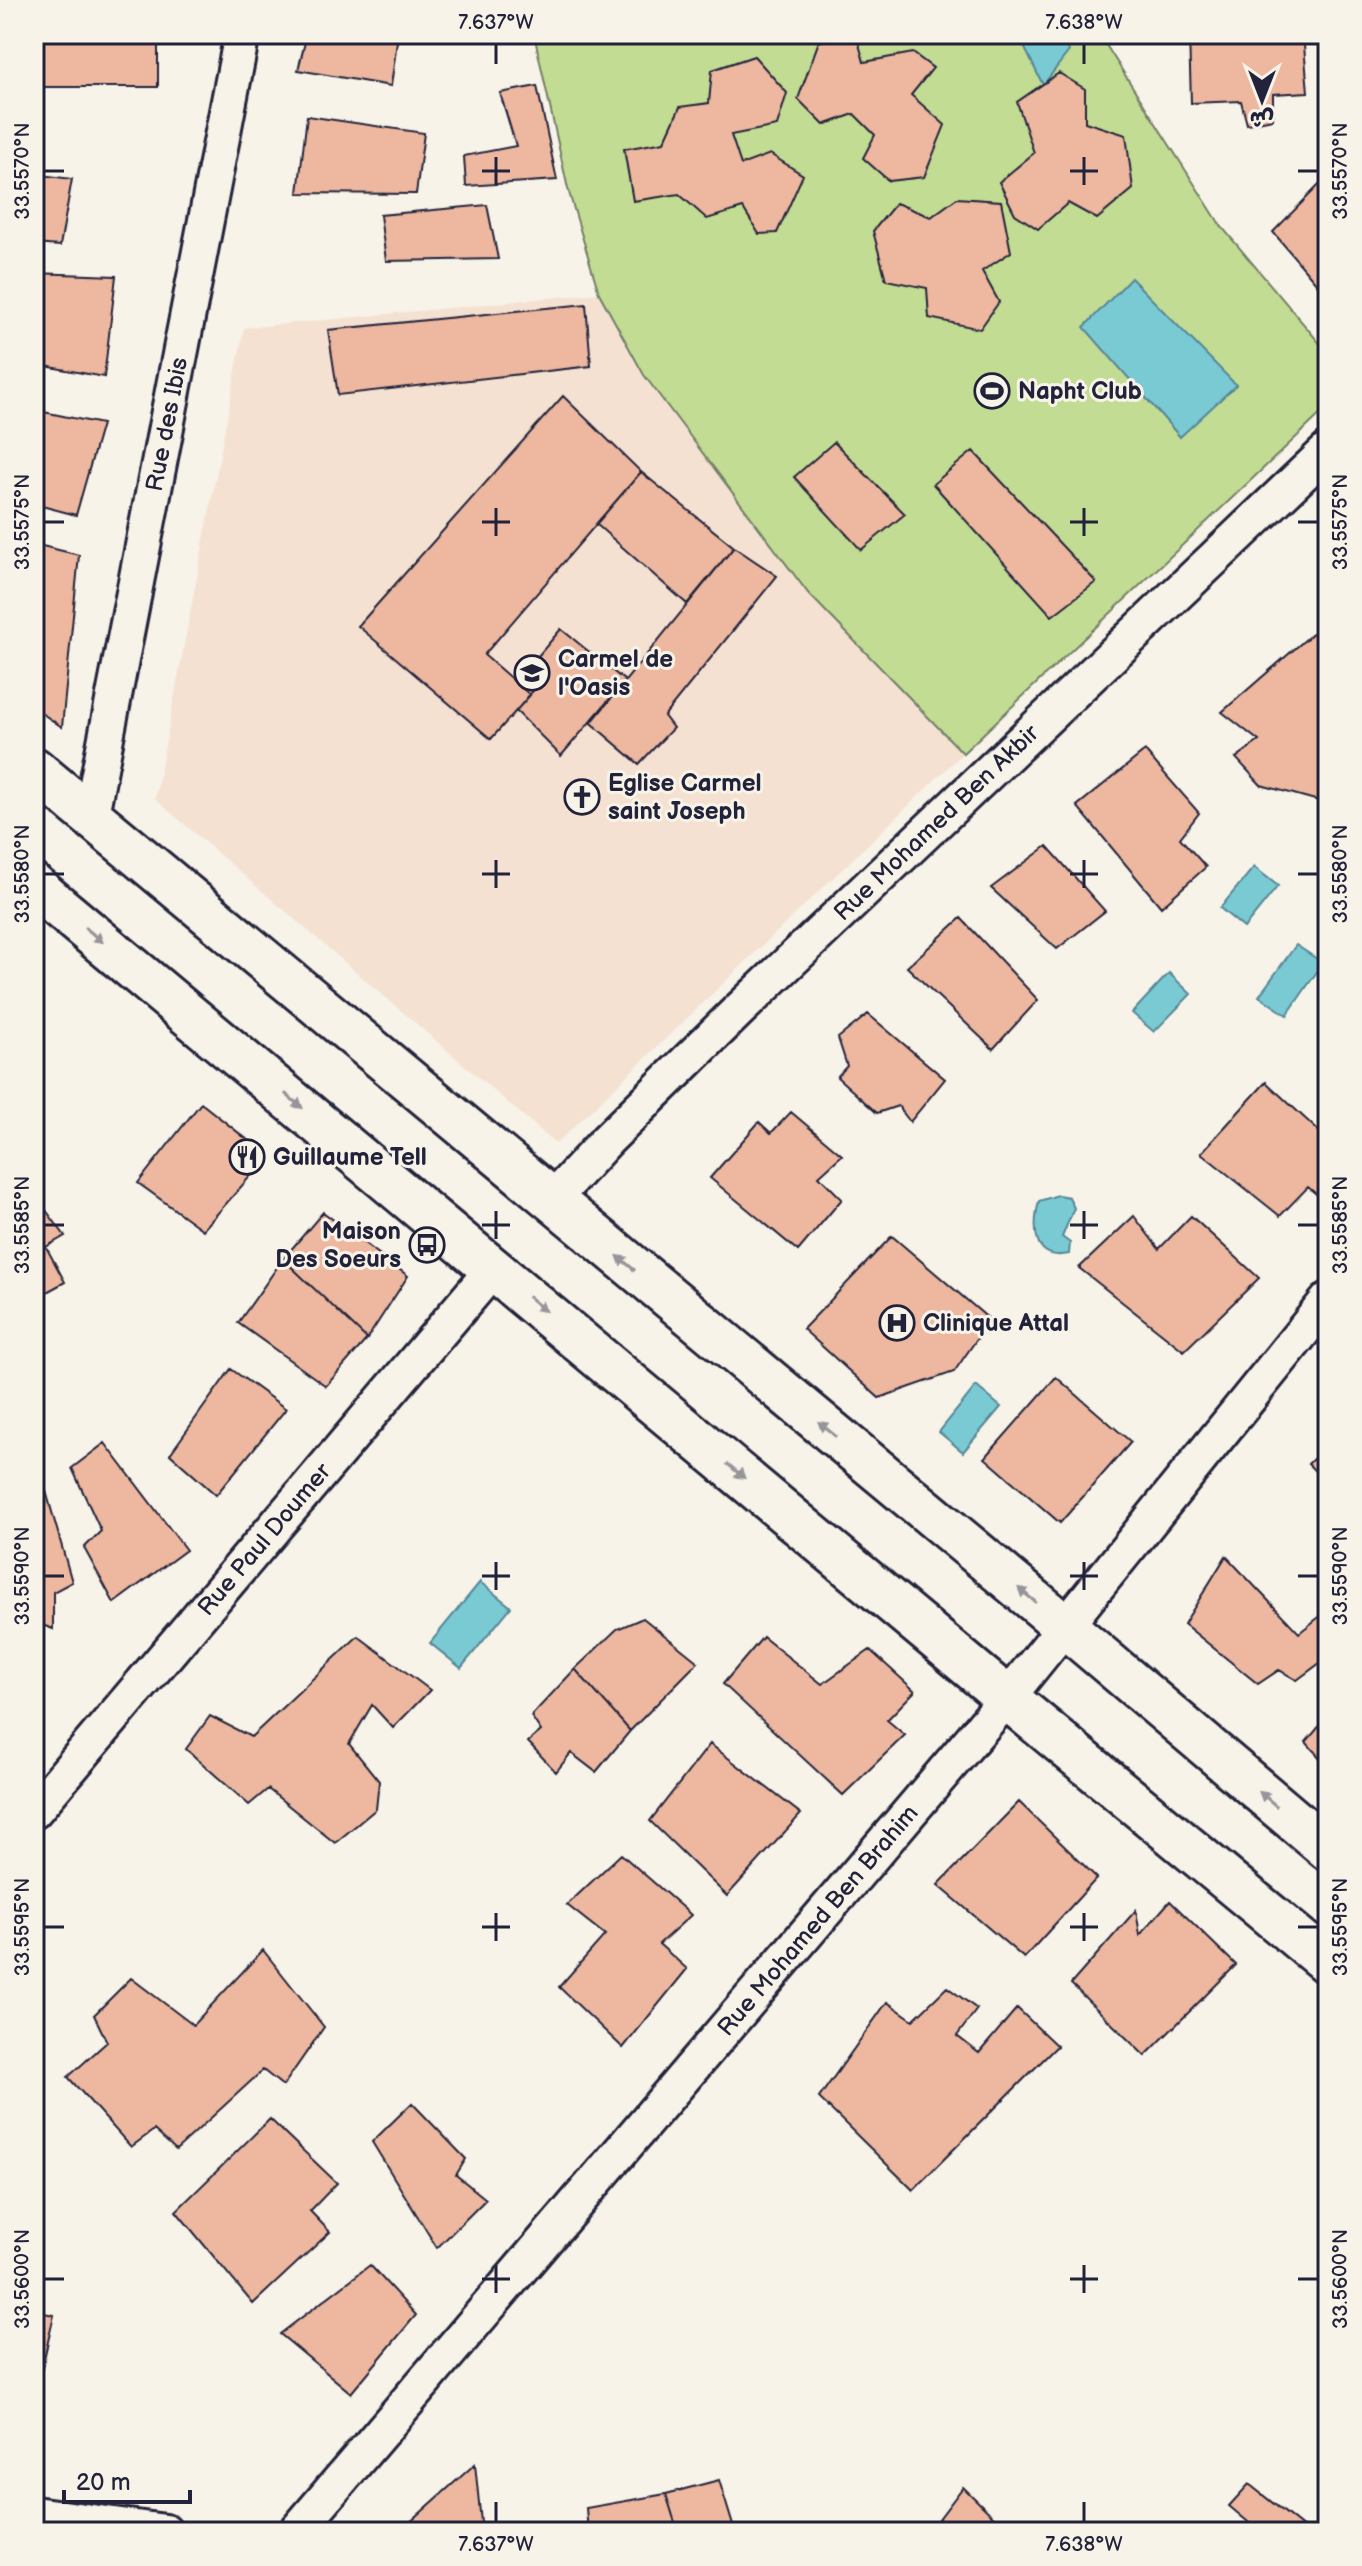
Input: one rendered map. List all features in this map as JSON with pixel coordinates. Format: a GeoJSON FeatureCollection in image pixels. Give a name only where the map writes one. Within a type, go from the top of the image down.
{"type":"FeatureCollection","features":[{"type":"Feature","properties":{"kind":"street","name":"Rue des Ibis"},"geometry":{"type":"LineString","coordinates":[[91,815],[242,34]]}},
{"type":"Feature","properties":{"kind":"street","name":"Rue Mohamed Ben Akbir"},"geometry":{"type":"LineString","coordinates":[[551,1201],[607,1140],[738,1011],[1328,450]]}},
{"type":"Feature","properties":{"kind":"street"},"geometry":{"type":"LineString","coordinates":[[34,769],[1066,1627],[1328,1849]]}},
{"type":"Feature","properties":{"kind":"street"},"geometry":{"type":"LineString","coordinates":[[41,902],[494,1268],[1328,1963]]}},
{"type":"Feature","properties":{"kind":"street","name":"Rue Paul Doumer"},"geometry":{"type":"LineString","coordinates":[[34,1811],[494,1268]]}},
{"type":"Feature","properties":{"kind":"street","name":"Rue Mohamed Ben Brahim"},"geometry":{"type":"LineString","coordinates":[[296,2532],[1007,1698],[1328,1300]]}},
{"type":"Feature","properties":{"kind":"street"},"geometry":{"type":"LineString","coordinates":[[34,2514],[165,2532]]}},
{"type":"Feature","properties":{"kind":"shaded area","name":"Carmel de l'Oasis"},"geometry":{"type":"Polygon","coordinates":[[[599,293],[644,375],[808,593],[963,753],[556,1144],[155,799],[244,328],[599,293]]]}},
{"type":"Feature","properties":{"kind":"green space","name":"Napht Club"},"geometry":{"type":"Polygon","coordinates":[[[534,34],[1099,34],[1221,226],[1328,353],[1328,407],[963,753],[808,593],[644,375],[599,293],[568,189],[534,34]]]}},
{"type":"Feature","properties":{"kind":"water"},"geometry":{"type":"Polygon","coordinates":[[[1018,34],[1062,34],[1069,51],[1043,85],[1018,34]]]}},
{"type":"Feature","properties":{"kind":"water"},"geometry":{"type":"Polygon","coordinates":[[[1131,278],[1236,385],[1180,437],[1084,327],[1131,278]]]}},
{"type":"Feature","properties":{"kind":"water"},"geometry":{"type":"Polygon","coordinates":[[[1254,867],[1278,886],[1244,928],[1220,908],[1254,867]]]}},
{"type":"Feature","properties":{"kind":"water"},"geometry":{"type":"Polygon","coordinates":[[[1296,945],[1323,963],[1287,1015],[1259,996],[1296,945]]]}},
{"type":"Feature","properties":{"kind":"water"},"geometry":{"type":"Polygon","coordinates":[[[1169,973],[1191,994],[1154,1032],[1132,1013],[1169,973]]]}},
{"type":"Feature","properties":{"kind":"water"},"geometry":{"type":"Polygon","coordinates":[[[1058,1195],[1069,1197],[1074,1208],[1062,1237],[1070,1243],[1069,1254],[1047,1252],[1041,1247],[1036,1230],[1039,1201],[1058,1195]]]}},
{"type":"Feature","properties":{"kind":"water"},"geometry":{"type":"Polygon","coordinates":[[[976,1386],[1001,1407],[963,1452],[939,1432],[976,1386]]]}},
{"type":"Feature","properties":{"kind":"water"},"geometry":{"type":"Polygon","coordinates":[[[480,1582],[511,1607],[461,1668],[430,1643],[480,1582]]]}},
{"type":"Feature","properties":{"kind":"building"},"geometry":{"type":"Polygon","coordinates":[[[34,34],[158,34],[158,87],[34,87],[34,34]]]}},
{"type":"Feature","properties":{"kind":"building"},"geometry":{"type":"Polygon","coordinates":[[[307,34],[398,34],[391,86],[298,70],[307,34]]]}},
{"type":"Feature","properties":{"kind":"building"},"geometry":{"type":"Polygon","coordinates":[[[1189,34],[1303,34],[1308,92],[1273,94],[1273,119],[1247,124],[1241,101],[1191,103],[1189,34]]]}},
{"type":"Feature","properties":{"kind":"building"},"geometry":{"type":"Polygon","coordinates":[[[857,37],[864,62],[913,53],[933,68],[911,95],[945,125],[924,177],[889,181],[863,158],[875,135],[854,114],[824,125],[798,99],[819,41],[857,37]]]}},
{"type":"Feature","properties":{"kind":"building"},"geometry":{"type":"Polygon","coordinates":[[[754,56],[787,93],[777,126],[731,135],[741,165],[770,154],[803,175],[777,233],[759,234],[743,208],[707,219],[679,194],[633,201],[624,149],[664,142],[680,107],[709,103],[712,70],[754,56]]]}},
{"type":"Feature","properties":{"kind":"building"},"geometry":{"type":"Polygon","coordinates":[[[1059,73],[1085,89],[1085,122],[1126,135],[1133,189],[1097,219],[1068,203],[1038,229],[1015,214],[999,182],[1034,153],[1017,102],[1059,73]]]}},
{"type":"Feature","properties":{"kind":"building"},"geometry":{"type":"Polygon","coordinates":[[[537,86],[557,180],[466,186],[464,156],[516,146],[500,93],[537,86]]]}},
{"type":"Feature","properties":{"kind":"building"},"geometry":{"type":"Polygon","coordinates":[[[307,116],[424,133],[416,194],[298,193],[307,116]]]}},
{"type":"Feature","properties":{"kind":"building"},"geometry":{"type":"Polygon","coordinates":[[[34,174],[72,179],[60,246],[34,244],[34,174]]]}},
{"type":"Feature","properties":{"kind":"building"},"geometry":{"type":"Polygon","coordinates":[[[1328,176],[1328,291],[1322,290],[1273,232],[1328,176]]]}},
{"type":"Feature","properties":{"kind":"building"},"geometry":{"type":"Polygon","coordinates":[[[957,198],[1001,201],[1011,252],[982,271],[999,302],[980,329],[929,318],[927,288],[886,280],[873,231],[896,203],[931,217],[957,198]]]}},
{"type":"Feature","properties":{"kind":"building"},"geometry":{"type":"Polygon","coordinates":[[[487,205],[498,259],[386,261],[380,215],[487,205]]]}},
{"type":"Feature","properties":{"kind":"building"},"geometry":{"type":"Polygon","coordinates":[[[34,273],[116,276],[104,377],[34,364],[34,273]]]}},
{"type":"Feature","properties":{"kind":"building"},"geometry":{"type":"Polygon","coordinates":[[[586,304],[591,366],[338,395],[328,330],[586,304]]]}},
{"type":"Feature","properties":{"kind":"building"},"geometry":{"type":"Polygon","coordinates":[[[563,396],[641,472],[484,655],[530,695],[491,739],[358,626],[563,396]]]}},
{"type":"Feature","properties":{"kind":"building"},"geometry":{"type":"Polygon","coordinates":[[[34,410],[102,424],[76,515],[34,504],[34,410]]]}},
{"type":"Feature","properties":{"kind":"building"},"geometry":{"type":"Polygon","coordinates":[[[834,442],[905,514],[861,550],[794,477],[834,442]]]}},
{"type":"Feature","properties":{"kind":"building"},"geometry":{"type":"Polygon","coordinates":[[[973,451],[1096,582],[1052,616],[933,484],[973,451]]]}},
{"type":"Feature","properties":{"kind":"building"},"geometry":{"type":"Polygon","coordinates":[[[641,472],[734,547],[687,604],[596,524],[641,472]]]}},
{"type":"Feature","properties":{"kind":"building"},"geometry":{"type":"Polygon","coordinates":[[[34,544],[79,555],[62,727],[34,708],[34,544]]]}},
{"type":"Feature","properties":{"kind":"building"},"geometry":{"type":"Polygon","coordinates":[[[734,547],[777,576],[664,716],[673,728],[639,764],[591,723],[734,547]]]}},
{"type":"Feature","properties":{"kind":"building"},"geometry":{"type":"Polygon","coordinates":[[[1322,625],[1328,630],[1326,803],[1261,785],[1236,758],[1259,741],[1222,712],[1322,625]]]}},
{"type":"Feature","properties":{"kind":"building"},"geometry":{"type":"Polygon","coordinates":[[[561,629],[625,681],[561,756],[516,711],[541,681],[526,670],[561,629]]]}},
{"type":"Feature","properties":{"kind":"building"},"geometry":{"type":"Polygon","coordinates":[[[1145,751],[1199,813],[1180,838],[1206,867],[1161,907],[1077,806],[1145,751]]]}},
{"type":"Feature","properties":{"kind":"building"},"geometry":{"type":"Polygon","coordinates":[[[1047,846],[1105,911],[1057,949],[991,888],[1047,846]]]}},
{"type":"Feature","properties":{"kind":"building"},"geometry":{"type":"Polygon","coordinates":[[[961,918],[1038,1000],[993,1049],[907,967],[961,918]]]}},
{"type":"Feature","properties":{"kind":"building"},"geometry":{"type":"Polygon","coordinates":[[[868,1014],[945,1079],[910,1122],[898,1106],[877,1113],[837,1077],[847,1066],[838,1038],[868,1014]]]}},
{"type":"Feature","properties":{"kind":"building"},"geometry":{"type":"Polygon","coordinates":[[[1266,1082],[1328,1140],[1328,1191],[1322,1199],[1308,1187],[1280,1216],[1201,1153],[1266,1082]]]}},
{"type":"Feature","properties":{"kind":"building"},"geometry":{"type":"Polygon","coordinates":[[[201,1103],[268,1156],[203,1230],[138,1183],[201,1103]]]}},
{"type":"Feature","properties":{"kind":"building"},"geometry":{"type":"Polygon","coordinates":[[[791,1112],[842,1155],[819,1176],[842,1199],[798,1251],[710,1178],[759,1122],[771,1133],[791,1112]]]}},
{"type":"Feature","properties":{"kind":"building"},"geometry":{"type":"Polygon","coordinates":[[[34,1194],[65,1236],[46,1247],[65,1282],[34,1299],[34,1194]]]}},
{"type":"Feature","properties":{"kind":"building"},"geometry":{"type":"Polygon","coordinates":[[[323,1212],[408,1276],[367,1339],[283,1259],[323,1212]]]}},
{"type":"Feature","properties":{"kind":"building"},"geometry":{"type":"Polygon","coordinates":[[[1134,1216],[1159,1249],[1191,1216],[1259,1278],[1184,1351],[1079,1268],[1134,1216]]]}},
{"type":"Feature","properties":{"kind":"building"},"geometry":{"type":"Polygon","coordinates":[[[892,1236],[990,1320],[954,1372],[879,1398],[803,1329],[892,1236]]]}},
{"type":"Feature","properties":{"kind":"building"},"geometry":{"type":"Polygon","coordinates":[[[283,1259],[367,1339],[326,1386],[238,1323],[283,1259]]]}},
{"type":"Feature","properties":{"kind":"building"},"geometry":{"type":"Polygon","coordinates":[[[231,1369],[286,1409],[216,1495],[170,1454],[231,1369]]]}},
{"type":"Feature","properties":{"kind":"building"},"geometry":{"type":"Polygon","coordinates":[[[1056,1377],[1131,1442],[1060,1523],[985,1458],[1056,1377]]]}},
{"type":"Feature","properties":{"kind":"building"},"geometry":{"type":"Polygon","coordinates":[[[105,1443],[186,1550],[114,1603],[84,1548],[101,1531],[72,1468],[105,1443]]]}},
{"type":"Feature","properties":{"kind":"building"},"geometry":{"type":"Polygon","coordinates":[[[1328,1444],[1328,1484],[1308,1464],[1328,1444]]]}},
{"type":"Feature","properties":{"kind":"building"},"geometry":{"type":"Polygon","coordinates":[[[34,1449],[72,1582],[53,1592],[53,1629],[34,1622],[34,1449]]]}},
{"type":"Feature","properties":{"kind":"building"},"geometry":{"type":"Polygon","coordinates":[[[1226,1556],[1299,1633],[1328,1610],[1328,1657],[1297,1680],[1279,1670],[1258,1684],[1184,1624],[1226,1556]]]}},
{"type":"Feature","properties":{"kind":"building"},"geometry":{"type":"Polygon","coordinates":[[[643,1618],[698,1662],[630,1731],[575,1669],[617,1629],[643,1618]]]}},
{"type":"Feature","properties":{"kind":"building"},"geometry":{"type":"Polygon","coordinates":[[[358,1636],[430,1690],[393,1728],[372,1705],[349,1744],[379,1781],[376,1809],[335,1843],[268,1789],[249,1805],[186,1749],[210,1716],[251,1737],[358,1636]]]}},
{"type":"Feature","properties":{"kind":"building"},"geometry":{"type":"Polygon","coordinates":[[[763,1637],[822,1684],[870,1650],[915,1691],[887,1720],[905,1735],[843,1795],[723,1684],[763,1637]]]}},
{"type":"Feature","properties":{"kind":"building"},"geometry":{"type":"Polygon","coordinates":[[[575,1669],[630,1731],[596,1772],[571,1753],[556,1772],[528,1742],[541,1731],[531,1716],[575,1669]]]}},
{"type":"Feature","properties":{"kind":"building"},"geometry":{"type":"Polygon","coordinates":[[[1328,1716],[1328,1767],[1306,1742],[1328,1716]]]}},
{"type":"Feature","properties":{"kind":"building"},"geometry":{"type":"Polygon","coordinates":[[[710,1744],[801,1814],[727,1896],[650,1821],[710,1744]]]}},
{"type":"Feature","properties":{"kind":"building"},"geometry":{"type":"Polygon","coordinates":[[[1019,1802],[1097,1878],[1024,1958],[938,1885],[1019,1802]]]}},
{"type":"Feature","properties":{"kind":"building"},"geometry":{"type":"Polygon","coordinates":[[[621,1854],[691,1915],[659,1944],[687,1969],[623,2048],[559,1987],[605,1935],[567,1905],[621,1854]]]}},
{"type":"Feature","properties":{"kind":"building"},"geometry":{"type":"Polygon","coordinates":[[[1170,1901],[1236,1965],[1145,2056],[1071,1984],[1136,1910],[1140,1935],[1170,1901]]]}},
{"type":"Feature","properties":{"kind":"building"},"geometry":{"type":"Polygon","coordinates":[[[263,1950],[324,2027],[283,2086],[263,2070],[176,2150],[154,2130],[131,2147],[68,2077],[107,2042],[94,2015],[131,1978],[193,2025],[263,1950]]]}},
{"type":"Feature","properties":{"kind":"building"},"geometry":{"type":"Polygon","coordinates":[[[947,1987],[977,2009],[957,2036],[979,2053],[1017,2008],[1057,2046],[913,2190],[819,2098],[887,2002],[913,2020],[947,1987]]]}},
{"type":"Feature","properties":{"kind":"building"},"geometry":{"type":"Polygon","coordinates":[[[412,2103],[466,2159],[456,2175],[486,2199],[437,2248],[372,2142],[412,2103]]]}},
{"type":"Feature","properties":{"kind":"building"},"geometry":{"type":"Polygon","coordinates":[[[270,2119],[337,2183],[310,2211],[330,2232],[253,2304],[176,2211],[270,2119]]]}},
{"type":"Feature","properties":{"kind":"building"},"geometry":{"type":"Polygon","coordinates":[[[370,2265],[416,2315],[351,2393],[280,2334],[370,2265]]]}},
{"type":"Feature","properties":{"kind":"building"},"geometry":{"type":"Polygon","coordinates":[[[34,2311],[54,2315],[34,2403],[34,2311]]]}},
{"type":"Feature","properties":{"kind":"building"},"geometry":{"type":"Polygon","coordinates":[[[475,2464],[482,2532],[412,2532],[407,2525],[475,2464]]]}},
{"type":"Feature","properties":{"kind":"building"},"geometry":{"type":"Polygon","coordinates":[[[719,2480],[735,2532],[678,2532],[666,2494],[719,2480]]]}},
{"type":"Feature","properties":{"kind":"building"},"geometry":{"type":"Polygon","coordinates":[[[1249,2484],[1309,2532],[1260,2532],[1229,2506],[1249,2484]]]}},
{"type":"Feature","properties":{"kind":"building"},"geometry":{"type":"Polygon","coordinates":[[[963,2487],[1009,2532],[929,2532],[963,2487]]]}},
{"type":"Feature","properties":{"kind":"building"},"geometry":{"type":"Polygon","coordinates":[[[666,2494],[678,2532],[588,2532],[586,2508],[666,2494]]]}},
{"type":"Feature","properties":{"kind":"place","name":"Napht Club"},"geometry":{"type":"Point","coordinates":[992,391]}},
{"type":"Feature","properties":{"kind":"place","name":"Carmel de l'Oasis"},"geometry":{"type":"Point","coordinates":[532,673]}},
{"type":"Feature","properties":{"kind":"place","name":"Eglise Carmel saint Joseph"},"geometry":{"type":"Point","coordinates":[582,797]}},
{"type":"Feature","properties":{"kind":"place","name":"Guillaume Tell"},"geometry":{"type":"Point","coordinates":[247,1157]}},
{"type":"Feature","properties":{"kind":"place","name":"Maison Des Soeurs"},"geometry":{"type":"Point","coordinates":[427,1245]}},
{"type":"Feature","properties":{"kind":"place","name":"Clinique Attal"},"geometry":{"type":"Point","coordinates":[897,1323]}}]}
